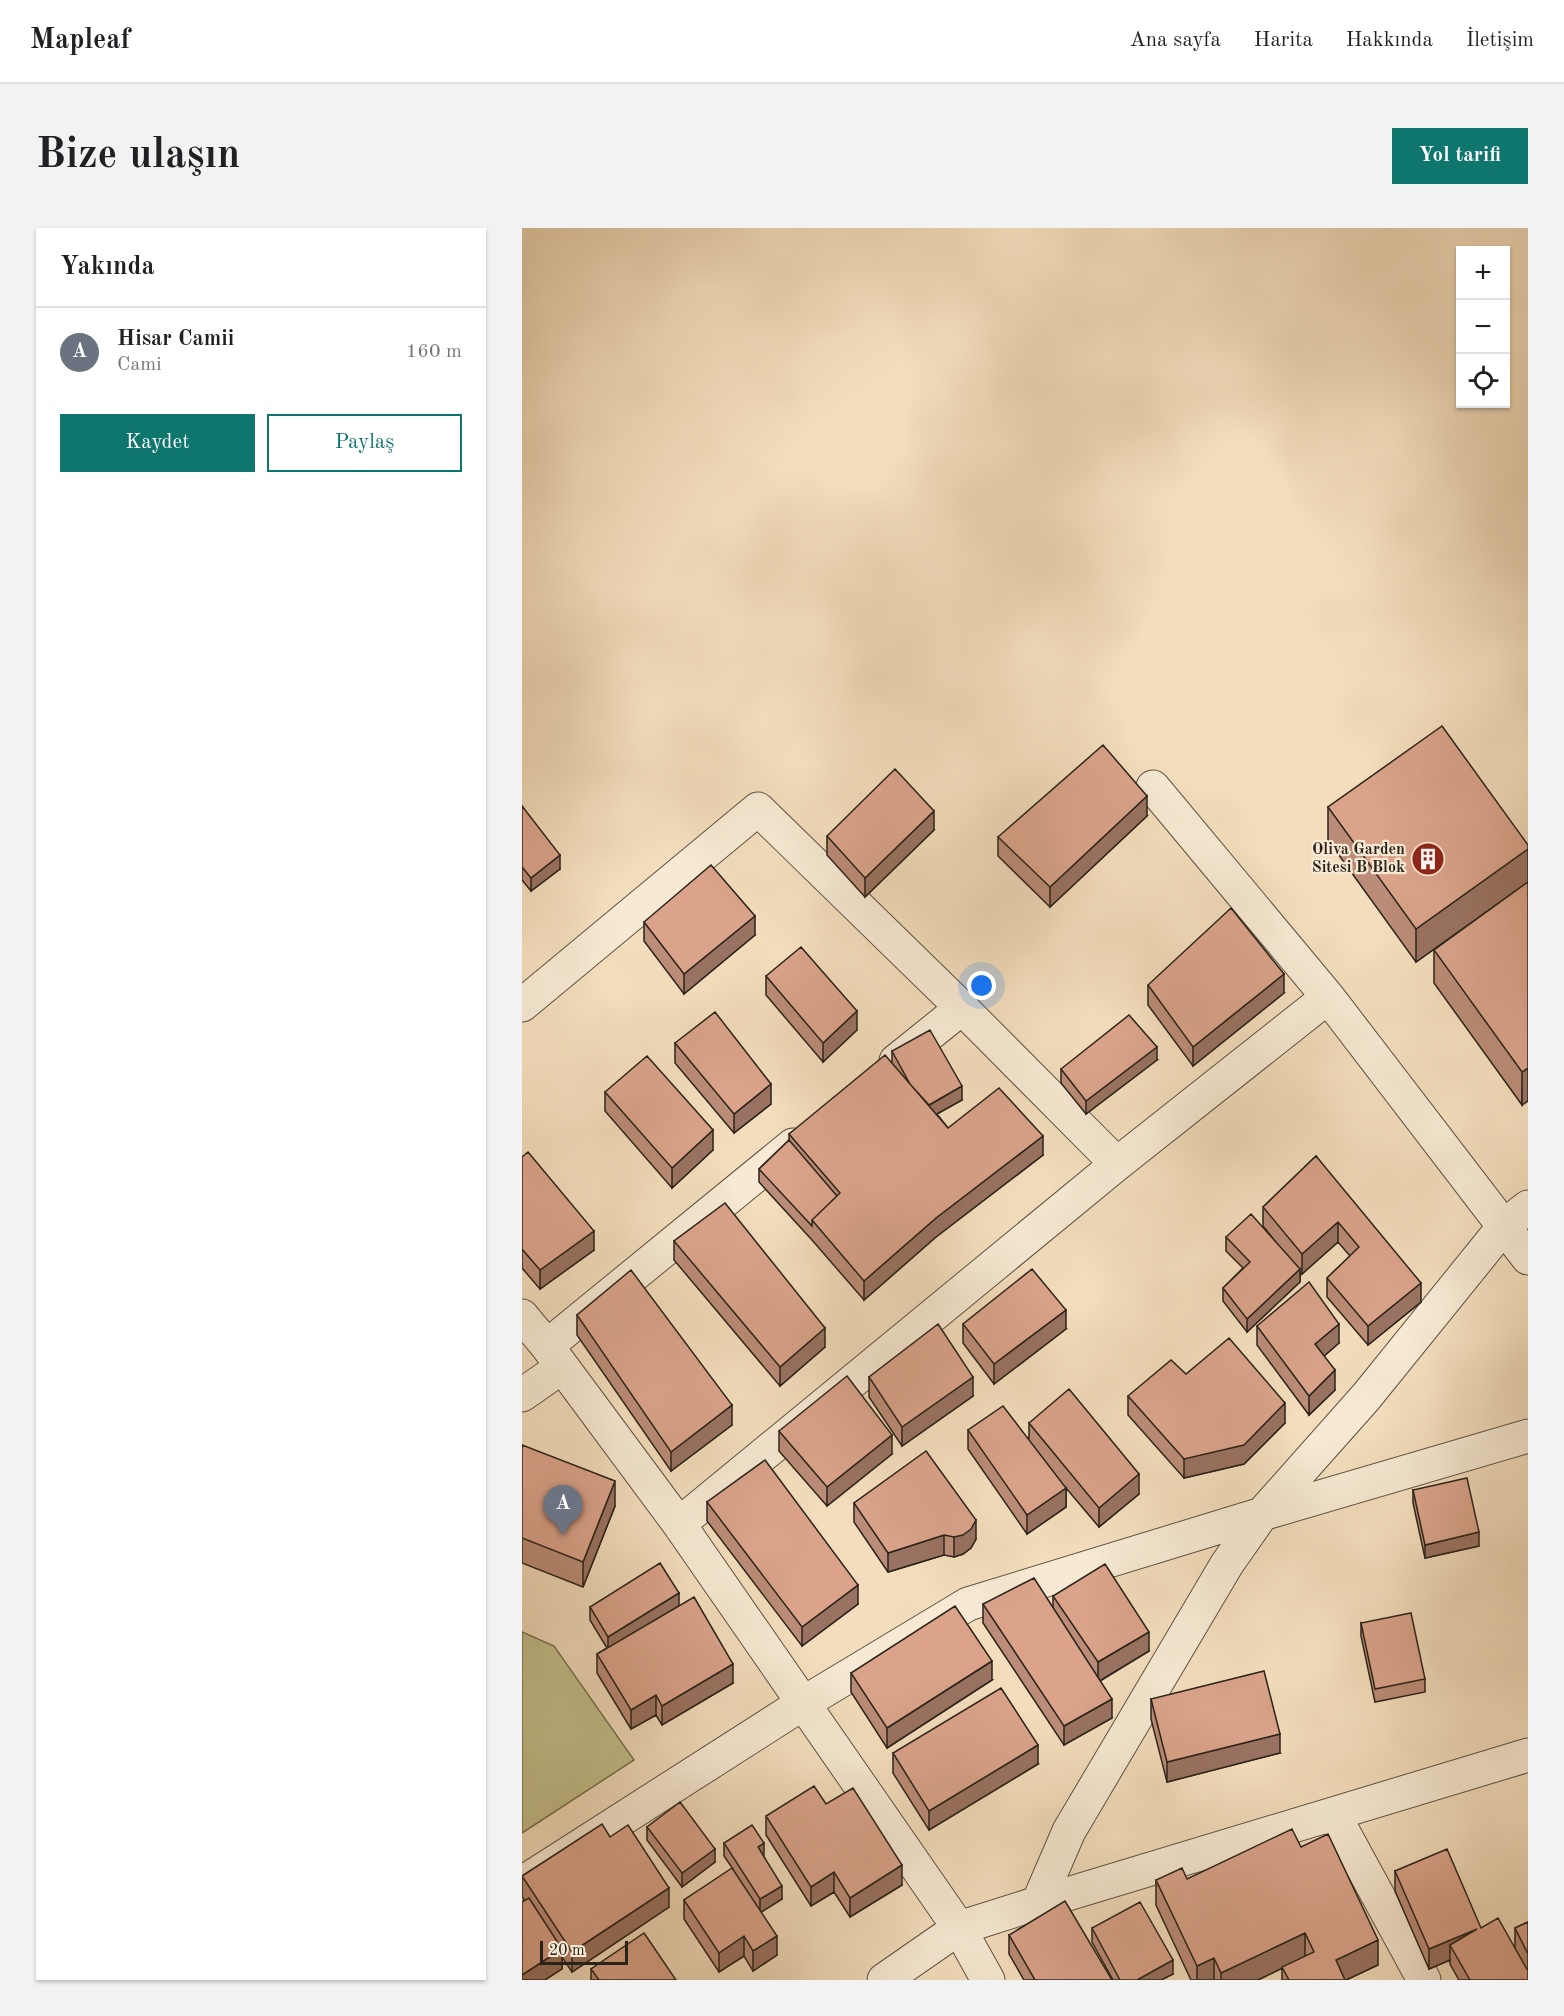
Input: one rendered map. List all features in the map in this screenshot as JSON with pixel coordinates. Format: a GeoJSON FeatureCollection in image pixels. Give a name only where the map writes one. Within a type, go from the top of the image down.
{"type":"FeatureCollection","features":[{"type":"Feature","properties":{"kind":"street"},"geometry":{"type":"LineString","coordinates":[[1153,787],[1328,997],[1516,1216],[1528,1258]]}},
{"type":"Feature","properties":{"kind":"street"},"geometry":{"type":"LineString","coordinates":[[522,1005],[758,809],[962,1008],[1117,1164]]}},
{"type":"Feature","properties":{"kind":"street"},"geometry":{"type":"LineString","coordinates":[[679,1524],[1117,1164],[1328,997]]}},
{"type":"Feature","properties":{"kind":"street"},"geometry":{"type":"LineString","coordinates":[[870,1083],[962,1008]]}},
{"type":"Feature","properties":{"kind":"street"},"geometry":{"type":"LineString","coordinates":[[522,1395],[555,1356],[814,1128]]}},
{"type":"Feature","properties":{"kind":"street"},"geometry":{"type":"LineString","coordinates":[[1038,1903],[1069,1831],[1227,1564],[1262,1514],[1366,1397],[1516,1216]]}},
{"type":"Feature","properties":{"kind":"street"},"geometry":{"type":"LineString","coordinates":[[522,1316],[555,1356],[679,1524],[958,1928],[988,1980]]}},
{"type":"Feature","properties":{"kind":"street"},"geometry":{"type":"LineString","coordinates":[[522,1884],[802,1704],[968,1604],[1528,1436]]}},
{"type":"Feature","properties":{"kind":"street"},"geometry":{"type":"LineString","coordinates":[[884,1980],[958,1928],[1528,1755]]}},
{"type":"Feature","properties":{"kind":"street"},"geometry":{"type":"LineString","coordinates":[[1334,1815],[1424,1980]]}},
{"type":"Feature","properties":{"kind":"shaded area"},"geometry":{"type":"Polygon","coordinates":[[[522,1632],[554,1646],[634,1760],[522,1833],[522,1632]]]}},
{"type":"Feature","properties":{"kind":"building","name":"Oliva Garden Sitesi B Blok"},"geometry":{"type":"Polygon","coordinates":[[[1442,726],[1528,845],[1528,849],[1416,929],[1328,807],[1442,726]]]}},
{"type":"Feature","properties":{"kind":"building"},"geometry":{"type":"Polygon","coordinates":[[[1103,745],[1147,796],[1050,887],[998,837],[1103,745]]]}},
{"type":"Feature","properties":{"kind":"building"},"geometry":{"type":"Polygon","coordinates":[[[895,769],[934,811],[865,878],[827,836],[895,769]]]}},
{"type":"Feature","properties":{"kind":"building"},"geometry":{"type":"Polygon","coordinates":[[[522,806],[560,855],[531,878],[522,867],[522,806]]]}},
{"type":"Feature","properties":{"kind":"building"},"geometry":{"type":"Polygon","coordinates":[[[711,865],[755,916],[684,974],[644,922],[711,865]]]}},
{"type":"Feature","properties":{"kind":"building"},"geometry":{"type":"Polygon","coordinates":[[[1528,882],[1528,1068],[1522,1072],[1434,950],[1528,882]]]}},
{"type":"Feature","properties":{"kind":"building"},"geometry":{"type":"Polygon","coordinates":[[[1231,908],[1284,974],[1193,1047],[1148,985],[1231,908]]]}},
{"type":"Feature","properties":{"kind":"building"},"geometry":{"type":"Polygon","coordinates":[[[801,947],[857,1011],[823,1043],[766,976],[801,947]]]}},
{"type":"Feature","properties":{"kind":"building"},"geometry":{"type":"Polygon","coordinates":[[[715,1012],[771,1084],[734,1114],[675,1043],[715,1012]]]}},
{"type":"Feature","properties":{"kind":"building"},"geometry":{"type":"Polygon","coordinates":[[[1129,1015],[1157,1047],[1086,1101],[1061,1069],[1129,1015]]]}},
{"type":"Feature","properties":{"kind":"building"},"geometry":{"type":"Polygon","coordinates":[[[930,1030],[962,1086],[929,1105],[910,1084],[892,1051],[930,1030]]]}},
{"type":"Feature","properties":{"kind":"building"},"geometry":{"type":"Polygon","coordinates":[[[885,1055],[948,1128],[999,1088],[1043,1136],[936,1218],[864,1281],[812,1220],[840,1193],[789,1134],[885,1055]]]}},
{"type":"Feature","properties":{"kind":"building"},"geometry":{"type":"Polygon","coordinates":[[[647,1056],[713,1130],[672,1168],[605,1092],[647,1056]]]}},
{"type":"Feature","properties":{"kind":"building"},"geometry":{"type":"Polygon","coordinates":[[[789,1140],[837,1196],[812,1220],[812,1226],[759,1169],[789,1140]]]}},
{"type":"Feature","properties":{"kind":"building"},"geometry":{"type":"Polygon","coordinates":[[[528,1152],[594,1231],[540,1270],[522,1249],[522,1157],[528,1152]]]}},
{"type":"Feature","properties":{"kind":"building"},"geometry":{"type":"Polygon","coordinates":[[[1316,1156],[1421,1283],[1368,1326],[1327,1278],[1359,1247],[1338,1222],[1302,1254],[1263,1207],[1316,1156]]]}},
{"type":"Feature","properties":{"kind":"building"},"geometry":{"type":"Polygon","coordinates":[[[725,1203],[825,1328],[780,1367],[674,1241],[725,1203]]]}},
{"type":"Feature","properties":{"kind":"building"},"geometry":{"type":"Polygon","coordinates":[[[1251,1214],[1300,1269],[1247,1319],[1223,1288],[1250,1262],[1226,1237],[1251,1214]]]}},
{"type":"Feature","properties":{"kind":"building"},"geometry":{"type":"Polygon","coordinates":[[[1032,1269],[1066,1310],[994,1364],[963,1324],[1032,1269]]]}},
{"type":"Feature","properties":{"kind":"building"},"geometry":{"type":"Polygon","coordinates":[[[631,1270],[732,1405],[671,1452],[577,1315],[631,1270]]]}},
{"type":"Feature","properties":{"kind":"building"},"geometry":{"type":"Polygon","coordinates":[[[1309,1282],[1339,1324],[1315,1344],[1335,1370],[1309,1396],[1257,1326],[1309,1282]]]}},
{"type":"Feature","properties":{"kind":"building"},"geometry":{"type":"Polygon","coordinates":[[[938,1324],[973,1377],[902,1427],[869,1377],[938,1324]]]}},
{"type":"Feature","properties":{"kind":"building"},"geometry":{"type":"Polygon","coordinates":[[[1229,1338],[1285,1403],[1244,1445],[1184,1459],[1128,1396],[1171,1360],[1186,1374],[1229,1338]]]}},
{"type":"Feature","properties":{"kind":"building"},"geometry":{"type":"Polygon","coordinates":[[[847,1376],[892,1435],[827,1487],[779,1431],[847,1376]]]}},
{"type":"Feature","properties":{"kind":"building"},"geometry":{"type":"Polygon","coordinates":[[[1069,1389],[1139,1474],[1099,1508],[1029,1423],[1069,1389]]]}},
{"type":"Feature","properties":{"kind":"building"},"geometry":{"type":"Polygon","coordinates":[[[1003,1406],[1066,1488],[1027,1515],[968,1430],[1003,1406]]]}},
{"type":"Feature","properties":{"kind":"building"},"geometry":{"type":"Polygon","coordinates":[[[522,1445],[615,1481],[583,1562],[522,1538],[522,1445]]]}},
{"type":"Feature","properties":{"kind":"building"},"geometry":{"type":"Polygon","coordinates":[[[926,1451],[976,1520],[971,1529],[963,1535],[954,1537],[944,1535],[888,1553],[854,1503],[926,1451]]]}},
{"type":"Feature","properties":{"kind":"building"},"geometry":{"type":"Polygon","coordinates":[[[765,1460],[858,1585],[802,1627],[707,1502],[765,1460]]]}},
{"type":"Feature","properties":{"kind":"building"},"geometry":{"type":"Polygon","coordinates":[[[1467,1478],[1479,1532],[1425,1545],[1413,1490],[1467,1478]]]}},
{"type":"Feature","properties":{"kind":"building"},"geometry":{"type":"Polygon","coordinates":[[[660,1563],[679,1593],[608,1637],[590,1607],[660,1563]]]}},
{"type":"Feature","properties":{"kind":"building"},"geometry":{"type":"Polygon","coordinates":[[[1105,1564],[1149,1632],[1098,1662],[1053,1596],[1105,1564]]]}},
{"type":"Feature","properties":{"kind":"building"},"geometry":{"type":"Polygon","coordinates":[[[1034,1578],[1112,1699],[1064,1726],[983,1604],[1034,1578]]]}},
{"type":"Feature","properties":{"kind":"building"},"geometry":{"type":"Polygon","coordinates":[[[694,1597],[733,1664],[662,1706],[656,1695],[631,1710],[597,1654],[694,1597]]]}},
{"type":"Feature","properties":{"kind":"building"},"geometry":{"type":"Polygon","coordinates":[[[955,1606],[992,1661],[887,1728],[851,1673],[955,1606]]]}},
{"type":"Feature","properties":{"kind":"building"},"geometry":{"type":"Polygon","coordinates":[[[1411,1613],[1425,1679],[1375,1689],[1361,1623],[1411,1613]]]}},
{"type":"Feature","properties":{"kind":"building"},"geometry":{"type":"Polygon","coordinates":[[[1264,1671],[1280,1734],[1167,1762],[1151,1699],[1264,1671]]]}},
{"type":"Feature","properties":{"kind":"building"},"geometry":{"type":"Polygon","coordinates":[[[1001,1688],[1038,1745],[929,1811],[893,1753],[1001,1688]]]}},
{"type":"Feature","properties":{"kind":"building"},"geometry":{"type":"Polygon","coordinates":[[[814,1786],[826,1804],[853,1788],[902,1865],[850,1898],[834,1872],[811,1887],[766,1816],[814,1786]]]}},
{"type":"Feature","properties":{"kind":"building"},"geometry":{"type":"Polygon","coordinates":[[[680,1802],[715,1849],[682,1873],[647,1827],[680,1802]]]}},
{"type":"Feature","properties":{"kind":"building"},"geometry":{"type":"Polygon","coordinates":[[[602,1824],[610,1837],[628,1825],[669,1888],[572,1952],[522,1876],[602,1824]]]}},
{"type":"Feature","properties":{"kind":"building"},"geometry":{"type":"Polygon","coordinates":[[[752,1825],[764,1843],[758,1847],[782,1886],[760,1899],[724,1843],[752,1825]]]}},
{"type":"Feature","properties":{"kind":"building"},"geometry":{"type":"Polygon","coordinates":[[[1292,1829],[1301,1847],[1328,1834],[1378,1940],[1336,1960],[1345,1980],[1289,1980],[1282,1967],[1314,1952],[1305,1933],[1221,1973],[1214,1958],[1197,1966],[1156,1880],[1182,1868],[1187,1879],[1292,1829]]]}},
{"type":"Feature","properties":{"kind":"building"},"geometry":{"type":"Polygon","coordinates":[[[1447,1849],[1481,1928],[1498,1918],[1528,1971],[1528,1980],[1470,1980],[1450,1945],[1477,1929],[1429,1949],[1395,1871],[1447,1849]]]}},
{"type":"Feature","properties":{"kind":"building"},"geometry":{"type":"Polygon","coordinates":[[[732,1868],[777,1936],[753,1951],[744,1936],[719,1953],[684,1900],[732,1868]]]}},
{"type":"Feature","properties":{"kind":"building"},"geometry":{"type":"Polygon","coordinates":[[[529,1898],[562,1949],[522,1975],[522,1902],[529,1898]]]}},
{"type":"Feature","properties":{"kind":"building"},"geometry":{"type":"Polygon","coordinates":[[[1065,1901],[1112,1980],[1035,1980],[1009,1935],[1065,1901]]]}},
{"type":"Feature","properties":{"kind":"building"},"geometry":{"type":"Polygon","coordinates":[[[1140,1902],[1173,1960],[1137,1980],[1120,1980],[1092,1928],[1140,1902]]]}},
{"type":"Feature","properties":{"kind":"building"},"geometry":{"type":"Polygon","coordinates":[[[1528,1922],[1528,1954],[1515,1928],[1528,1922]]]}},
{"type":"Feature","properties":{"kind":"building"},"geometry":{"type":"Polygon","coordinates":[[[644,1933],[676,1980],[599,1980],[591,1969],[644,1933]]]}},
{"type":"Feature","properties":{"kind":"place","name":"Oliva Garden Sitesi B Blok"},"geometry":{"type":"Point","coordinates":[1428,859]}},
{"type":"Feature","properties":{"kind":"place","name":"Hisar Camii"},"geometry":{"type":"Point","coordinates":[563,1535]}}]}
